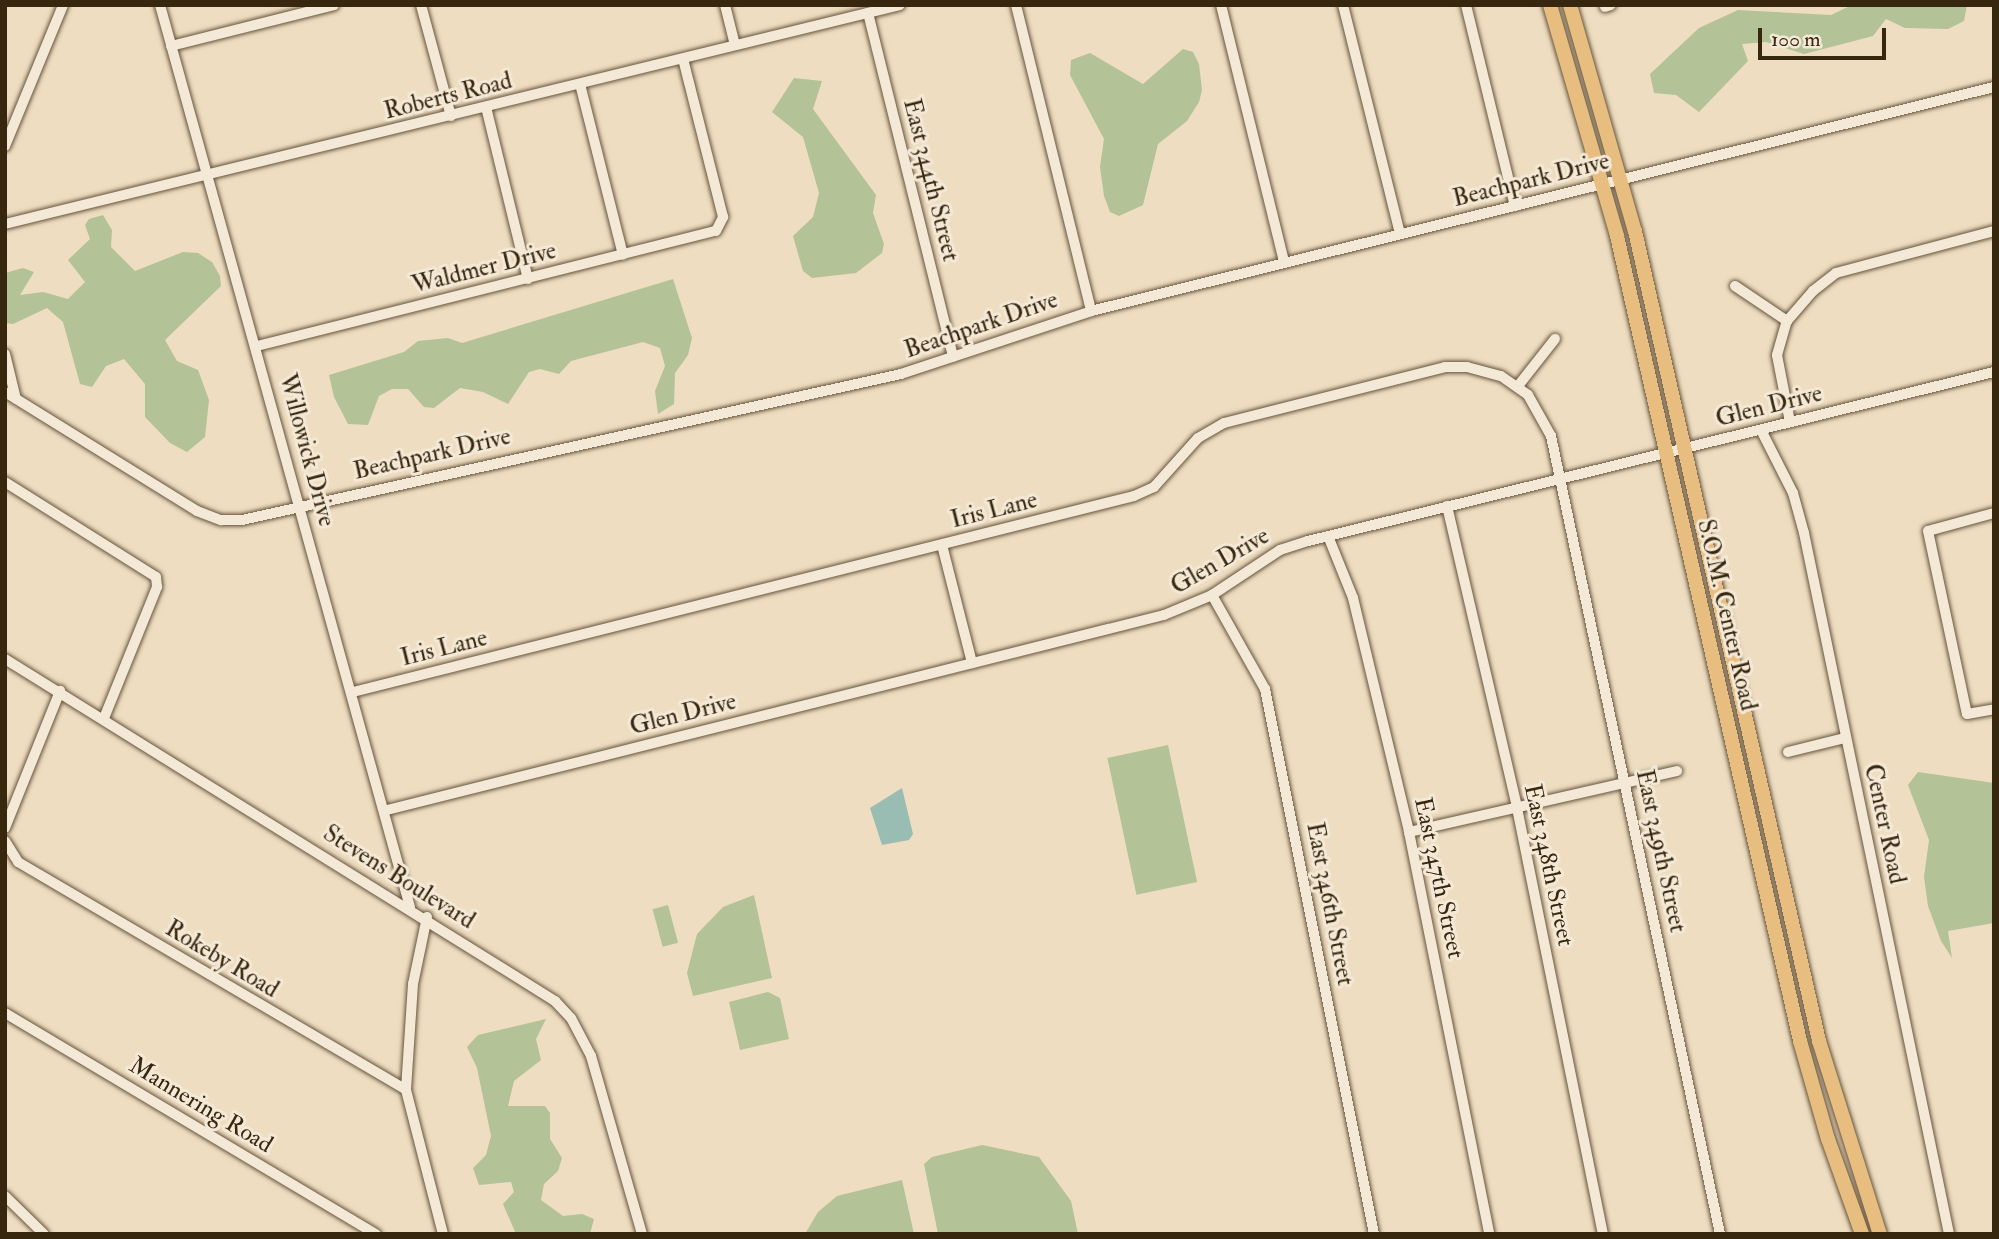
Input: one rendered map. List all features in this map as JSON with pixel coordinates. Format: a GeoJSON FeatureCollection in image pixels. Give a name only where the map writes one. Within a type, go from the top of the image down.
{"type":"FeatureCollection","features":[{"type":"Feature","properties":{"kind":"main road","name":"S.O.M. Center Road"},"geometry":{"type":"LineString","coordinates":[[1550,5],[1602,185],[1667,453],[1800,1041],[1828,1139],[1862,1234]]}},
{"type":"Feature","properties":{"kind":"main road","name":"S.O.M. Center Road"},"geometry":{"type":"LineString","coordinates":[[1570,5],[1620,180],[1685,448],[1819,1041],[1880,1234]]}},
{"type":"Feature","properties":{"kind":"street"},"geometry":{"type":"LineString","coordinates":[[5,146],[63,5]]}},
{"type":"Feature","properties":{"kind":"street","name":"Willowick Drive"},"geometry":{"type":"LineString","coordinates":[[160,5],[387,810],[410,907]]}},
{"type":"Feature","properties":{"kind":"street"},"geometry":{"type":"LineString","coordinates":[[171,46],[334,5]]}},
{"type":"Feature","properties":{"kind":"street"},"geometry":{"type":"LineString","coordinates":[[421,5],[451,116]]}},
{"type":"Feature","properties":{"kind":"street"},"geometry":{"type":"LineString","coordinates":[[725,5],[735,45]]}},
{"type":"Feature","properties":{"kind":"street","name":"Roberts Road"},"geometry":{"type":"LineString","coordinates":[[5,223],[208,177],[900,5]]}},
{"type":"Feature","properties":{"kind":"street"},"geometry":{"type":"LineString","coordinates":[[1016,5],[1091,310]]}},
{"type":"Feature","properties":{"kind":"street"},"geometry":{"type":"LineString","coordinates":[[1221,5],[1284,261]]}},
{"type":"Feature","properties":{"kind":"street"},"geometry":{"type":"LineString","coordinates":[[1343,5],[1400,234]]}},
{"type":"Feature","properties":{"kind":"street"},"geometry":{"type":"LineString","coordinates":[[1466,5],[1515,206]]}},
{"type":"Feature","properties":{"kind":"street","name":"East 344th Street"},"geometry":{"type":"LineString","coordinates":[[868,13],[953,357]]}},
{"type":"Feature","properties":{"kind":"street","name":"Waldmer Drive"},"geometry":{"type":"LineString","coordinates":[[257,346],[708,235],[720,227],[723,217],[683,59]]}},
{"type":"Feature","properties":{"kind":"street"},"geometry":{"type":"LineString","coordinates":[[580,84],[623,255]]}},
{"type":"Feature","properties":{"kind":"street","name":"Beachpark Drive"},"geometry":{"type":"LineString","coordinates":[[5,392],[210,517],[242,520],[901,374],[1091,310],[1994,87]]}},
{"type":"Feature","properties":{"kind":"street"},"geometry":{"type":"LineString","coordinates":[[486,107],[528,279]]}},
{"type":"Feature","properties":{"kind":"street"},"geometry":{"type":"LineString","coordinates":[[1790,422],[1777,355],[1787,321],[1813,290],[1836,273],[1994,231]]}},
{"type":"Feature","properties":{"kind":"street"},"geometry":{"type":"LineString","coordinates":[[1735,286],[1787,321]]}},
{"type":"Feature","properties":{"kind":"street"},"geometry":{"type":"LineString","coordinates":[[1518,386],[1555,338]]}},
{"type":"Feature","properties":{"kind":"street"},"geometry":{"type":"LineString","coordinates":[[5,354],[16,399]]}},
{"type":"Feature","properties":{"kind":"street","name":"Iris Lane"},"geometry":{"type":"LineString","coordinates":[[353,692],[1134,496],[1154,486],[1198,438],[1224,423],[1445,367],[1483,369],[1518,386],[1545,419],[1560,478]]}},
{"type":"Feature","properties":{"kind":"street","name":"Glen Drive"},"geometry":{"type":"LineString","coordinates":[[387,810],[1164,615],[1212,595],[1280,551],[1328,536],[1994,372]]}},
{"type":"Feature","properties":{"kind":"street","name":"Center Road"},"geometry":{"type":"LineString","coordinates":[[1761,430],[1793,493],[1801,523],[1949,1234]]}},
{"type":"Feature","properties":{"kind":"street","name":"East 349th Street"},"geometry":{"type":"LineString","coordinates":[[1560,478],[1720,1234]]}},
{"type":"Feature","properties":{"kind":"street"},"geometry":{"type":"LineString","coordinates":[[5,482],[156,577],[157,587],[104,718]]}},
{"type":"Feature","properties":{"kind":"street","name":"East 348th Street"},"geometry":{"type":"LineString","coordinates":[[1447,506],[1517,808],[1603,1234]]}},
{"type":"Feature","properties":{"kind":"street"},"geometry":{"type":"LineString","coordinates":[[1994,513],[1928,531],[1968,714],[1994,709]]}},
{"type":"Feature","properties":{"kind":"street","name":"East 347th Street"},"geometry":{"type":"LineString","coordinates":[[1328,536],[1353,598],[1409,832],[1489,1234]]}},
{"type":"Feature","properties":{"kind":"street"},"geometry":{"type":"LineString","coordinates":[[942,545],[972,663]]}},
{"type":"Feature","properties":{"kind":"street","name":"East 346th Street"},"geometry":{"type":"LineString","coordinates":[[1212,595],[1265,689],[1374,1234]]}},
{"type":"Feature","properties":{"kind":"street","name":"Stevens Boulevard"},"geometry":{"type":"LineString","coordinates":[[5,659],[427,917],[534,985],[571,1018],[597,1073],[642,1234]]}},
{"type":"Feature","properties":{"kind":"street"},"geometry":{"type":"LineString","coordinates":[[5,828],[60,691]]}},
{"type":"Feature","properties":{"kind":"street"},"geometry":{"type":"LineString","coordinates":[[1787,752],[1845,738]]}},
{"type":"Feature","properties":{"kind":"street"},"geometry":{"type":"LineString","coordinates":[[1409,832],[1677,771]]}},
{"type":"Feature","properties":{"kind":"street","name":"Rokeby Road"},"geometry":{"type":"LineString","coordinates":[[5,841],[18,862]]}},
{"type":"Feature","properties":{"kind":"street","name":"Rokeby Road"},"geometry":{"type":"LineString","coordinates":[[5,861],[18,862],[406,1090]]}},
{"type":"Feature","properties":{"kind":"street"},"geometry":{"type":"LineString","coordinates":[[427,917],[413,984],[406,1090],[443,1234]]}},
{"type":"Feature","properties":{"kind":"street","name":"Mannering Road"},"geometry":{"type":"LineString","coordinates":[[5,1013],[376,1234]]}},
{"type":"Feature","properties":{"kind":"street"},"geometry":{"type":"LineString","coordinates":[[5,1196],[44,1234]]}},
{"type":"Feature","properties":{"kind":"green space"},"geometry":{"type":"Polygon","coordinates":[[[1852,5],[1967,5],[1964,21],[1948,29],[1905,28],[1886,19],[1873,36],[1804,54],[1766,42],[1742,44],[1748,61],[1699,112],[1676,95],[1654,93],[1650,74],[1699,28],[1738,10],[1831,15],[1852,5]]]}},
{"type":"Feature","properties":{"kind":"green space"},"geometry":{"type":"Polygon","coordinates":[[[1183,49],[1193,52],[1199,64],[1202,90],[1199,102],[1187,121],[1158,144],[1143,205],[1119,216],[1110,212],[1104,196],[1100,167],[1104,139],[1070,75],[1071,60],[1090,53],[1143,84],[1183,49]]]}},
{"type":"Feature","properties":{"kind":"green space"},"geometry":{"type":"Polygon","coordinates":[[[794,78],[822,81],[813,109],[876,195],[873,213],[884,244],[882,253],[856,273],[812,278],[803,271],[793,236],[813,217],[819,193],[803,137],[772,112],[794,78]]]}},
{"type":"Feature","properties":{"kind":"green space"},"geometry":{"type":"Polygon","coordinates":[[[103,215],[112,230],[111,247],[135,271],[183,252],[198,253],[212,262],[220,276],[221,286],[165,340],[177,361],[198,370],[209,400],[205,437],[187,452],[170,443],[145,417],[145,384],[124,359],[106,366],[92,387],[80,384],[63,322],[47,308],[13,324],[5,323],[5,273],[23,268],[34,272],[20,295],[43,292],[68,299],[85,282],[68,260],[90,239],[85,225],[89,219],[103,215]]]}},
{"type":"Feature","properties":{"kind":"green space"},"geometry":{"type":"Polygon","coordinates":[[[673,279],[692,338],[688,355],[675,373],[674,404],[658,414],[655,391],[665,366],[660,348],[643,342],[571,361],[559,374],[540,369],[529,372],[508,404],[483,392],[460,388],[434,408],[424,407],[408,389],[392,389],[379,396],[368,425],[348,424],[334,397],[329,375],[404,352],[418,341],[448,338],[462,343],[673,279]]]}},
{"type":"Feature","properties":{"kind":"green space"},"geometry":{"type":"Polygon","coordinates":[[[1168,745],[1197,882],[1136,895],[1107,758],[1168,745]]]}},
{"type":"Feature","properties":{"kind":"green space"},"geometry":{"type":"Polygon","coordinates":[[[1918,772],[1994,783],[1994,923],[1948,931],[1952,958],[1941,941],[1928,906],[1924,877],[1929,840],[1908,785],[1918,772]]]}},
{"type":"Feature","properties":{"kind":"green space"},"geometry":{"type":"Polygon","coordinates":[[[754,895],[772,978],[693,996],[687,973],[697,934],[723,907],[754,895]]]}},
{"type":"Feature","properties":{"kind":"green space"},"geometry":{"type":"Polygon","coordinates":[[[668,905],[678,943],[663,947],[653,909],[668,905]]]}},
{"type":"Feature","properties":{"kind":"green space"},"geometry":{"type":"Polygon","coordinates":[[[768,992],[780,998],[789,1039],[740,1050],[729,1002],[768,992]]]}},
{"type":"Feature","properties":{"kind":"green space"},"geometry":{"type":"Polygon","coordinates":[[[546,1019],[536,1039],[541,1060],[514,1081],[508,1106],[545,1106],[550,1113],[550,1139],[562,1158],[558,1171],[544,1184],[541,1200],[563,1216],[582,1214],[594,1219],[590,1234],[516,1234],[503,1204],[514,1192],[511,1182],[479,1185],[473,1168],[486,1155],[491,1136],[477,1068],[467,1047],[478,1035],[546,1019]]]}},
{"type":"Feature","properties":{"kind":"green space"},"geometry":{"type":"Polygon","coordinates":[[[982,1145],[1039,1157],[1071,1201],[1078,1234],[938,1234],[924,1164],[932,1157],[982,1145]]]}},
{"type":"Feature","properties":{"kind":"green space"},"geometry":{"type":"Polygon","coordinates":[[[902,1180],[914,1234],[805,1234],[818,1212],[837,1196],[902,1180]]]}},
{"type":"Feature","properties":{"kind":"water"},"geometry":{"type":"Polygon","coordinates":[[[902,788],[913,834],[909,840],[882,845],[870,808],[902,788]]]}}]}
